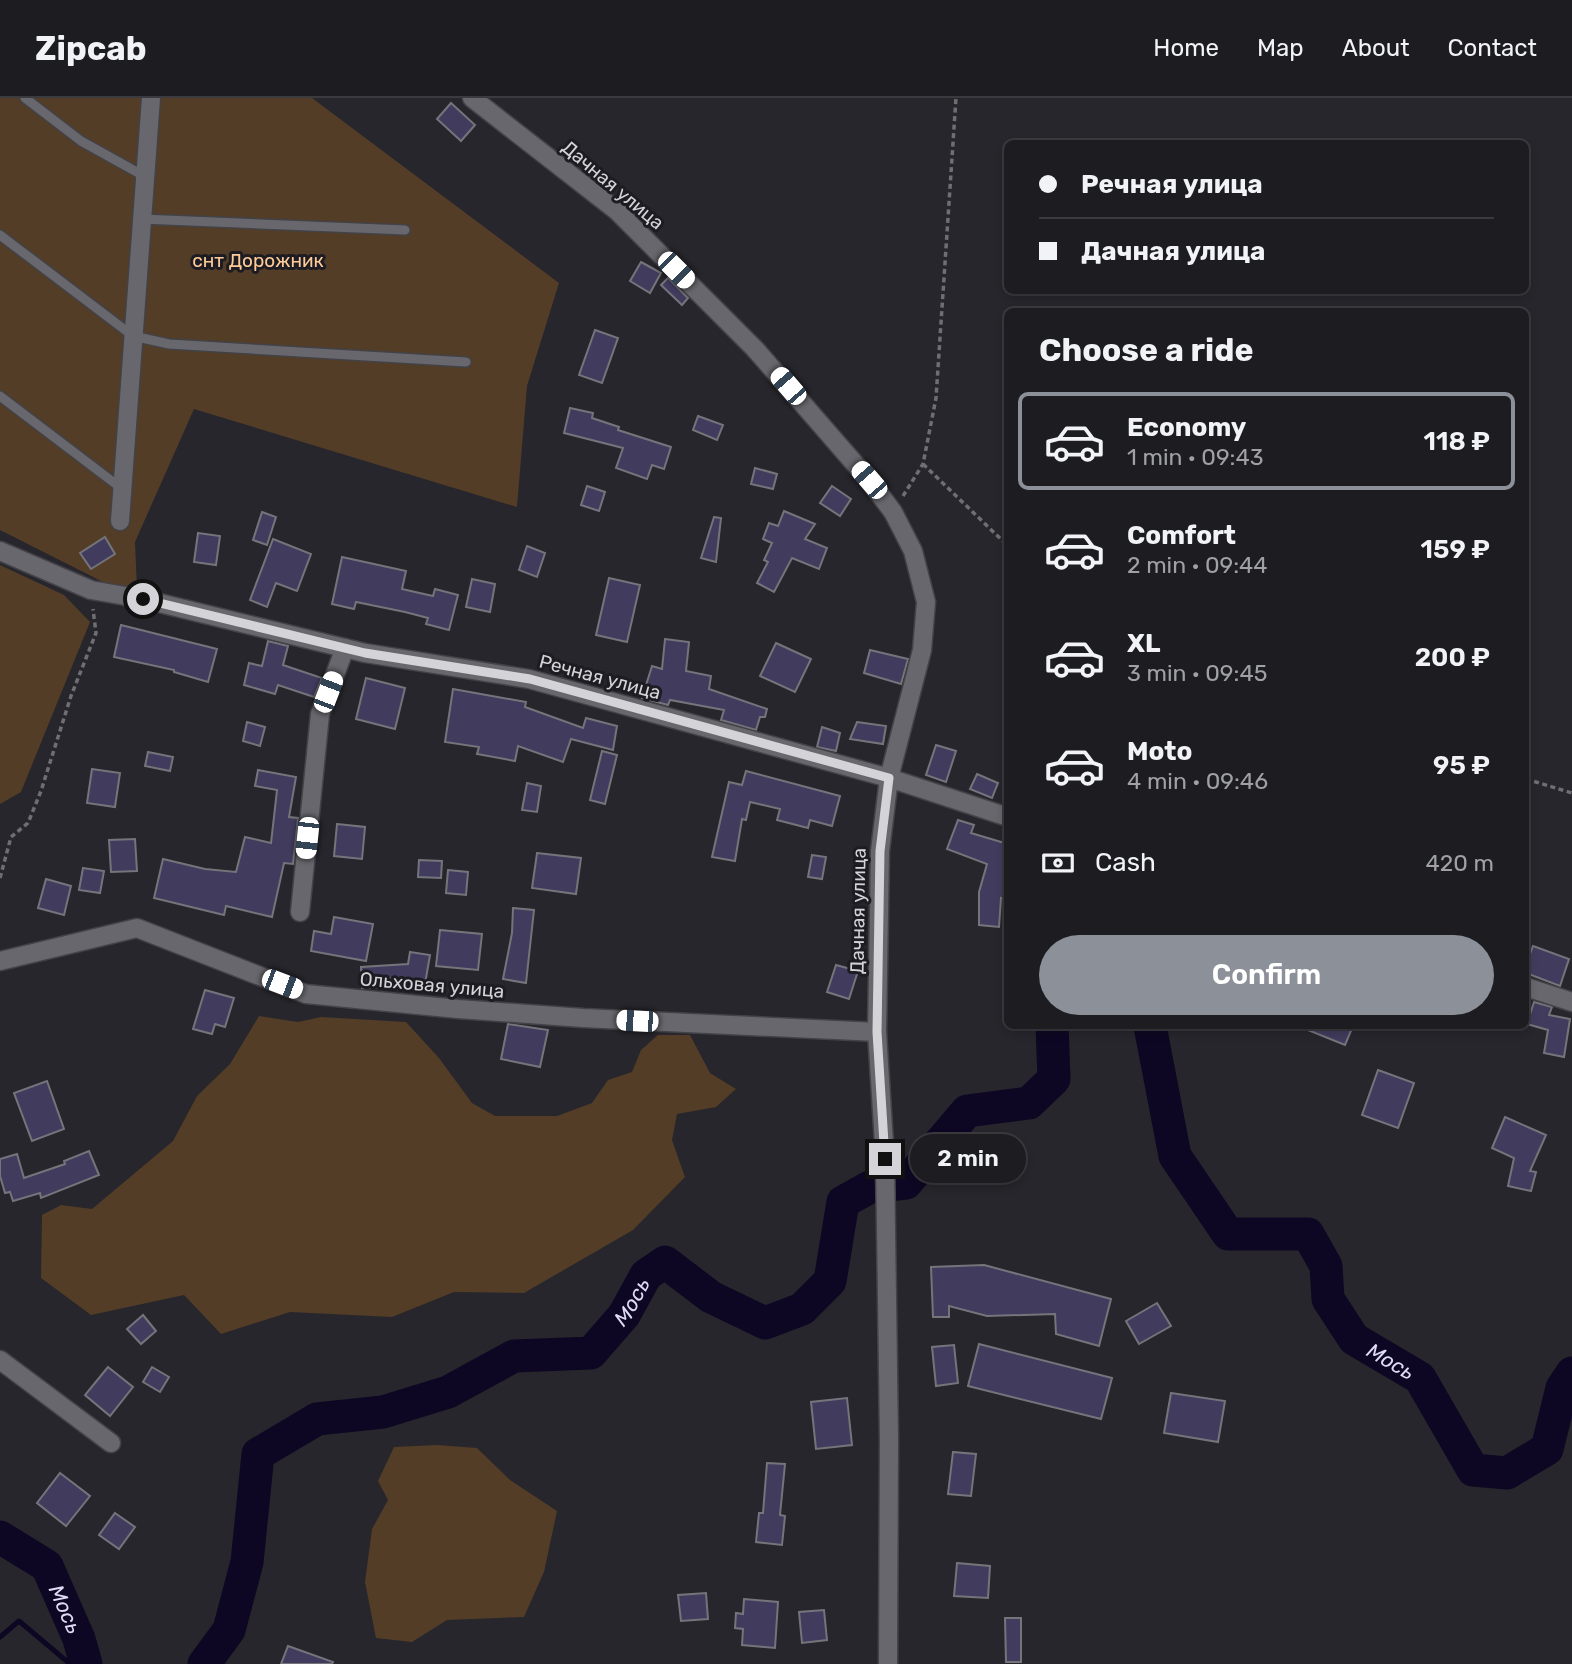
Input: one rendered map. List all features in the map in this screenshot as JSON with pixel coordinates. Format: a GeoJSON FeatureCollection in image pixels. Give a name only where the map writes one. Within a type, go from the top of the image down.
{"type":"FeatureCollection","features":[{"type":"Feature","properties":{"kind":"street"},"geometry":{"type":"LineString","coordinates":[[121,521],[151,98]]}},
{"type":"Feature","properties":{"kind":"street","name":"Дачная улица"},"geometry":{"type":"LineString","coordinates":[[472,98],[627,220],[755,349],[869,480],[893,512],[913,551],[926,602],[922,650],[889,778],[880,851],[877,1032],[886,1213],[888,1664]]}},
{"type":"Feature","properties":{"kind":"street","name":"Речная улица"},"geometry":{"type":"LineString","coordinates":[[0,551],[91,590],[143,599],[345,648],[530,679],[889,778],[1004,816]]}},
{"type":"Feature","properties":{"kind":"street"},"geometry":{"type":"LineString","coordinates":[[300,912],[320,714],[345,648]]}},
{"type":"Feature","properties":{"kind":"street","name":"Ольховая улица"},"geometry":{"type":"LineString","coordinates":[[0,961],[137,928],[306,994],[583,1018],[877,1032]]}},
{"type":"Feature","properties":{"kind":"street"},"geometry":{"type":"LineString","coordinates":[[1529,988],[1572,1002]]}},
{"type":"Feature","properties":{"kind":"street"},"geometry":{"type":"LineString","coordinates":[[0,1360],[111,1443]]}},
{"type":"Feature","properties":{"kind":"lane"},"geometry":{"type":"LineString","coordinates":[[25,98],[81,141],[144,176]]}},
{"type":"Feature","properties":{"kind":"lane"},"geometry":{"type":"LineString","coordinates":[[141,219],[405,230]]}},
{"type":"Feature","properties":{"kind":"lane"},"geometry":{"type":"LineString","coordinates":[[0,235],[133,336],[169,344],[466,362]]}},
{"type":"Feature","properties":{"kind":"lane"},"geometry":{"type":"LineString","coordinates":[[0,396],[122,489]]}},
{"type":"Feature","properties":{"kind":"path"},"geometry":{"type":"LineString","coordinates":[[893,512],[923,464],[936,398],[956,98]]}},
{"type":"Feature","properties":{"kind":"path"},"geometry":{"type":"LineString","coordinates":[[923,464],[1004,542]]}},
{"type":"Feature","properties":{"kind":"path"},"geometry":{"type":"LineString","coordinates":[[0,878],[11,837],[28,823],[41,791],[71,696],[96,633],[91,590]]}},
{"type":"Feature","properties":{"kind":"path"},"geometry":{"type":"LineString","coordinates":[[1529,780],[1572,793]]}},
{"type":"Feature","properties":{"kind":"green space","name":"снт Дорожник"},"geometry":{"type":"Polygon","coordinates":[[[0,98],[312,98],[559,283],[527,386],[517,507],[194,409],[135,542],[137,588],[105,583],[0,530],[0,98]]]}},
{"type":"Feature","properties":{"kind":"green space"},"geometry":{"type":"Polygon","coordinates":[[[0,565],[64,595],[90,622],[21,792],[0,804],[0,565]]]}},
{"type":"Feature","properties":{"kind":"green space"},"geometry":{"type":"Polygon","coordinates":[[[259,1016],[298,1022],[321,1017],[406,1022],[439,1058],[472,1103],[495,1116],[557,1116],[592,1103],[608,1080],[632,1072],[641,1050],[658,1035],[690,1035],[710,1073],[736,1089],[716,1107],[677,1114],[672,1140],[685,1177],[633,1230],[524,1293],[454,1292],[392,1317],[290,1312],[221,1334],[184,1295],[91,1315],[41,1278],[42,1215],[61,1205],[92,1209],[173,1141],[197,1096],[230,1064],[259,1016]]]}},
{"type":"Feature","properties":{"kind":"green space"},"geometry":{"type":"Polygon","coordinates":[[[437,1445],[477,1448],[510,1480],[557,1511],[544,1572],[524,1617],[447,1620],[412,1642],[376,1638],[365,1582],[372,1529],[388,1500],[378,1481],[394,1447],[437,1445]]]}},
{"type":"Feature","properties":{"kind":"building"},"geometry":{"type":"Polygon","coordinates":[[[451,103],[475,125],[461,141],[437,119],[451,103]]]}},
{"type":"Feature","properties":{"kind":"building"},"geometry":{"type":"Polygon","coordinates":[[[641,262],[661,273],[650,293],[630,281],[641,262]]]}},
{"type":"Feature","properties":{"kind":"building"},"geometry":{"type":"Polygon","coordinates":[[[668,278],[688,298],[682,305],[661,285],[668,278]]]}},
{"type":"Feature","properties":{"kind":"building"},"geometry":{"type":"Polygon","coordinates":[[[595,330],[618,338],[602,383],[579,375],[595,330]]]}},
{"type":"Feature","properties":{"kind":"building"},"geometry":{"type":"Polygon","coordinates":[[[570,408],[593,413],[592,418],[619,427],[618,430],[671,447],[664,469],[652,465],[647,479],[616,468],[623,448],[564,433],[570,408]]]}},
{"type":"Feature","properties":{"kind":"building"},"geometry":{"type":"Polygon","coordinates":[[[698,416],[723,425],[717,440],[693,430],[698,416]]]}},
{"type":"Feature","properties":{"kind":"building"},"geometry":{"type":"Polygon","coordinates":[[[755,468],[777,474],[773,489],[751,484],[755,468]]]}},
{"type":"Feature","properties":{"kind":"building"},"geometry":{"type":"Polygon","coordinates":[[[587,486],[605,492],[599,511],[581,505],[587,486]]]}},
{"type":"Feature","properties":{"kind":"building"},"geometry":{"type":"Polygon","coordinates":[[[832,486],[851,499],[840,516],[820,503],[832,486]]]}},
{"type":"Feature","properties":{"kind":"building"},"geometry":{"type":"Polygon","coordinates":[[[784,511],[815,524],[805,539],[827,548],[819,569],[792,558],[774,592],[757,583],[768,562],[764,560],[772,543],[763,539],[769,523],[778,526],[784,511]]]}},
{"type":"Feature","properties":{"kind":"building"},"geometry":{"type":"Polygon","coordinates":[[[262,512],[276,517],[267,545],[253,540],[262,512]]]}},
{"type":"Feature","properties":{"kind":"building"},"geometry":{"type":"Polygon","coordinates":[[[714,517],[721,518],[716,562],[701,558],[714,517]]]}},
{"type":"Feature","properties":{"kind":"building"},"geometry":{"type":"Polygon","coordinates":[[[198,533],[220,536],[216,565],[194,562],[198,533]]]}},
{"type":"Feature","properties":{"kind":"building"},"geometry":{"type":"Polygon","coordinates":[[[105,537],[115,554],[91,569],[80,553],[105,537]]]}},
{"type":"Feature","properties":{"kind":"building"},"geometry":{"type":"Polygon","coordinates":[[[273,539],[311,554],[297,591],[276,583],[267,607],[250,600],[273,539]]]}},
{"type":"Feature","properties":{"kind":"building"},"geometry":{"type":"Polygon","coordinates":[[[527,546],[545,553],[537,577],[519,570],[527,546]]]}},
{"type":"Feature","properties":{"kind":"building"},"geometry":{"type":"Polygon","coordinates":[[[342,557],[406,571],[402,589],[433,596],[435,589],[458,595],[449,630],[426,624],[428,618],[405,612],[356,602],[354,609],[332,604],[342,557]]]}},
{"type":"Feature","properties":{"kind":"building"},"geometry":{"type":"Polygon","coordinates":[[[609,578],[640,585],[627,642],[596,635],[609,578]]]}},
{"type":"Feature","properties":{"kind":"building"},"geometry":{"type":"Polygon","coordinates":[[[472,579],[495,584],[490,612],[466,607],[472,579]]]}},
{"type":"Feature","properties":{"kind":"building"},"geometry":{"type":"Polygon","coordinates":[[[121,625],[217,649],[208,682],[174,670],[114,657],[121,625]]]}},
{"type":"Feature","properties":{"kind":"building"},"geometry":{"type":"Polygon","coordinates":[[[665,639],[689,642],[686,671],[711,676],[709,689],[767,709],[765,717],[760,717],[756,730],[721,720],[724,710],[670,700],[668,705],[642,698],[652,666],[662,669],[665,639]]]}},
{"type":"Feature","properties":{"kind":"building"},"geometry":{"type":"Polygon","coordinates":[[[268,641],[288,646],[283,665],[322,678],[314,697],[278,685],[275,694],[244,685],[249,663],[262,666],[268,641]]]}},
{"type":"Feature","properties":{"kind":"building"},"geometry":{"type":"Polygon","coordinates":[[[776,643],[811,659],[795,692],[760,676],[776,643]]]}},
{"type":"Feature","properties":{"kind":"building"},"geometry":{"type":"Polygon","coordinates":[[[870,650],[908,659],[901,684],[864,673],[870,650]]]}},
{"type":"Feature","properties":{"kind":"building"},"geometry":{"type":"Polygon","coordinates":[[[366,678],[405,688],[395,729],[356,719],[366,678]]]}},
{"type":"Feature","properties":{"kind":"building"},"geometry":{"type":"Polygon","coordinates":[[[453,689],[526,702],[525,707],[583,728],[586,718],[617,726],[613,750],[571,739],[563,762],[518,746],[515,761],[477,754],[479,747],[445,742],[453,689]]]}},
{"type":"Feature","properties":{"kind":"building"},"geometry":{"type":"Polygon","coordinates":[[[247,722],[265,727],[260,746],[243,741],[247,722]]]}},
{"type":"Feature","properties":{"kind":"building"},"geometry":{"type":"Polygon","coordinates":[[[857,722],[886,726],[883,744],[850,739],[857,722]]]}},
{"type":"Feature","properties":{"kind":"building"},"geometry":{"type":"Polygon","coordinates":[[[822,727],[840,733],[836,751],[817,747],[822,727]]]}},
{"type":"Feature","properties":{"kind":"building"},"geometry":{"type":"Polygon","coordinates":[[[936,745],[956,751],[946,782],[926,775],[936,745]]]}},
{"type":"Feature","properties":{"kind":"building"},"geometry":{"type":"Polygon","coordinates":[[[602,751],[617,755],[605,804],[590,800],[602,751]]]}},
{"type":"Feature","properties":{"kind":"building"},"geometry":{"type":"Polygon","coordinates":[[[148,752],[173,757],[170,771],[145,766],[148,752]]]}},
{"type":"Feature","properties":{"kind":"building"},"geometry":{"type":"Polygon","coordinates":[[[92,769],[120,773],[115,807],[87,803],[92,769]]]}},
{"type":"Feature","properties":{"kind":"building"},"geometry":{"type":"Polygon","coordinates":[[[258,770],[296,777],[289,817],[298,818],[293,864],[284,863],[272,917],[226,906],[224,915],[154,898],[163,859],[205,869],[236,872],[245,837],[271,843],[277,790],[255,786],[258,770]]]}},
{"type":"Feature","properties":{"kind":"building"},"geometry":{"type":"Polygon","coordinates":[[[746,771],[840,796],[832,826],[810,820],[808,828],[777,820],[780,809],[750,802],[746,820],[742,819],[735,861],[712,857],[729,782],[742,785],[746,771]]]}},
{"type":"Feature","properties":{"kind":"building"},"geometry":{"type":"Polygon","coordinates":[[[977,774],[998,783],[992,798],[970,789],[977,774]]]}},
{"type":"Feature","properties":{"kind":"building"},"geometry":{"type":"Polygon","coordinates":[[[527,783],[541,786],[537,812],[522,810],[527,783]]]}},
{"type":"Feature","properties":{"kind":"building"},"geometry":{"type":"Polygon","coordinates":[[[958,820],[974,825],[971,833],[1004,843],[1004,899],[1001,898],[999,927],[979,925],[979,892],[987,864],[947,849],[958,820]]]}},
{"type":"Feature","properties":{"kind":"building"},"geometry":{"type":"Polygon","coordinates":[[[337,824],[365,827],[362,859],[334,856],[337,824]]]}},
{"type":"Feature","properties":{"kind":"building"},"geometry":{"type":"Polygon","coordinates":[[[135,839],[137,871],[111,872],[109,840],[135,839]]]}},
{"type":"Feature","properties":{"kind":"building"},"geometry":{"type":"Polygon","coordinates":[[[537,853],[581,858],[576,894],[532,888],[537,853]]]}},
{"type":"Feature","properties":{"kind":"building"},"geometry":{"type":"Polygon","coordinates":[[[812,855],[826,857],[822,879],[808,877],[812,855]]]}},
{"type":"Feature","properties":{"kind":"building"},"geometry":{"type":"Polygon","coordinates":[[[419,860],[442,861],[441,878],[418,877],[419,860]]]}},
{"type":"Feature","properties":{"kind":"building"},"geometry":{"type":"Polygon","coordinates":[[[83,868],[104,871],[100,893],[79,890],[83,868]]]}},
{"type":"Feature","properties":{"kind":"building"},"geometry":{"type":"Polygon","coordinates":[[[448,870],[468,872],[466,895],[446,893],[448,870]]]}},
{"type":"Feature","properties":{"kind":"building"},"geometry":{"type":"Polygon","coordinates":[[[46,879],[71,886],[64,915],[38,908],[46,879]]]}},
{"type":"Feature","properties":{"kind":"building"},"geometry":{"type":"Polygon","coordinates":[[[513,908],[534,910],[526,983],[503,979],[512,933],[513,908]]]}},
{"type":"Feature","properties":{"kind":"building"},"geometry":{"type":"Polygon","coordinates":[[[334,917],[373,924],[366,961],[311,951],[314,931],[331,934],[334,917]]]}},
{"type":"Feature","properties":{"kind":"building"},"geometry":{"type":"Polygon","coordinates":[[[440,930],[482,934],[478,970],[436,966],[440,930]]]}},
{"type":"Feature","properties":{"kind":"building"},"geometry":{"type":"Polygon","coordinates":[[[1533,946],[1569,959],[1560,986],[1529,974],[1529,957],[1533,946]]]}},
{"type":"Feature","properties":{"kind":"building"},"geometry":{"type":"Polygon","coordinates":[[[410,952],[430,955],[425,984],[387,978],[387,987],[362,988],[361,967],[408,964],[410,952]]]}},
{"type":"Feature","properties":{"kind":"building"},"geometry":{"type":"Polygon","coordinates":[[[836,965],[858,971],[849,999],[827,992],[836,965]]]}},
{"type":"Feature","properties":{"kind":"building"},"geometry":{"type":"Polygon","coordinates":[[[205,990],[234,998],[225,1027],[215,1024],[212,1034],[193,1029],[205,990]]]}},
{"type":"Feature","properties":{"kind":"building"},"geometry":{"type":"Polygon","coordinates":[[[1534,1002],[1552,1007],[1549,1015],[1570,1019],[1564,1057],[1544,1053],[1548,1030],[1529,1025],[1534,1002]]]}},
{"type":"Feature","properties":{"kind":"building"},"geometry":{"type":"Polygon","coordinates":[[[508,1024],[548,1030],[540,1067],[501,1059],[508,1024]]]}},
{"type":"Feature","properties":{"kind":"building"},"geometry":{"type":"Polygon","coordinates":[[[1305,1029],[1352,1029],[1345,1045],[1305,1029]]]}},
{"type":"Feature","properties":{"kind":"building"},"geometry":{"type":"Polygon","coordinates":[[[1378,1070],[1414,1083],[1398,1128],[1362,1115],[1378,1070]]]}},
{"type":"Feature","properties":{"kind":"building"},"geometry":{"type":"Polygon","coordinates":[[[47,1081],[64,1129],[32,1141],[14,1093],[47,1081]]]}},
{"type":"Feature","properties":{"kind":"building"},"geometry":{"type":"Polygon","coordinates":[[[1505,1117],[1546,1135],[1530,1171],[1536,1172],[1531,1191],[1508,1186],[1514,1158],[1492,1148],[1505,1117]]]}},
{"type":"Feature","properties":{"kind":"building"},"geometry":{"type":"Polygon","coordinates":[[[89,1151],[99,1175],[41,1198],[40,1193],[13,1201],[10,1192],[5,1193],[0,1176],[0,1159],[17,1154],[24,1178],[65,1164],[64,1161],[89,1151]]]}},
{"type":"Feature","properties":{"kind":"building"},"geometry":{"type":"Polygon","coordinates":[[[984,1265],[1111,1299],[1099,1346],[1056,1334],[1055,1314],[987,1316],[949,1306],[949,1317],[933,1317],[931,1267],[984,1265]]]}},
{"type":"Feature","properties":{"kind":"building"},"geometry":{"type":"Polygon","coordinates":[[[1157,1303],[1171,1326],[1139,1344],[1126,1321],[1157,1303]]]}},
{"type":"Feature","properties":{"kind":"building"},"geometry":{"type":"Polygon","coordinates":[[[143,1315],[156,1331],[141,1344],[127,1329],[143,1315]]]}},
{"type":"Feature","properties":{"kind":"building"},"geometry":{"type":"Polygon","coordinates":[[[979,1344],[1112,1378],[1101,1419],[968,1386],[979,1344]]]}},
{"type":"Feature","properties":{"kind":"building"},"geometry":{"type":"Polygon","coordinates":[[[954,1345],[958,1383],[936,1386],[932,1347],[954,1345]]]}},
{"type":"Feature","properties":{"kind":"building"},"geometry":{"type":"Polygon","coordinates":[[[108,1367],[133,1387],[110,1416],[85,1395],[108,1367]]]}},
{"type":"Feature","properties":{"kind":"building"},"geometry":{"type":"Polygon","coordinates":[[[152,1367],[169,1377],[160,1392],[143,1382],[152,1367]]]}},
{"type":"Feature","properties":{"kind":"building"},"geometry":{"type":"Polygon","coordinates":[[[1171,1393],[1225,1401],[1218,1442],[1164,1433],[1171,1393]]]}},
{"type":"Feature","properties":{"kind":"building"},"geometry":{"type":"Polygon","coordinates":[[[847,1398],[852,1445],[816,1449],[811,1402],[847,1398]]]}},
{"type":"Feature","properties":{"kind":"building"},"geometry":{"type":"Polygon","coordinates":[[[953,1452],[976,1454],[971,1496],[948,1494],[953,1452]]]}},
{"type":"Feature","properties":{"kind":"building"},"geometry":{"type":"Polygon","coordinates":[[[767,1463],[785,1464],[780,1515],[785,1516],[782,1545],[756,1542],[759,1513],[763,1513],[767,1463]]]}},
{"type":"Feature","properties":{"kind":"building"},"geometry":{"type":"Polygon","coordinates":[[[60,1473],[90,1496],[66,1526],[37,1503],[60,1473]]]}},
{"type":"Feature","properties":{"kind":"building"},"geometry":{"type":"Polygon","coordinates":[[[115,1513],[135,1527],[119,1549],[99,1535],[115,1513]]]}},
{"type":"Feature","properties":{"kind":"building"},"geometry":{"type":"Polygon","coordinates":[[[957,1563],[990,1566],[988,1598],[954,1596],[957,1563]]]}},
{"type":"Feature","properties":{"kind":"building"},"geometry":{"type":"Polygon","coordinates":[[[706,1593],[708,1619],[681,1621],[678,1595],[706,1593]]]}},
{"type":"Feature","properties":{"kind":"building"},"geometry":{"type":"Polygon","coordinates":[[[744,1599],[778,1602],[775,1648],[742,1645],[743,1629],[735,1628],[736,1613],[743,1614],[744,1599]]]}},
{"type":"Feature","properties":{"kind":"building"},"geometry":{"type":"Polygon","coordinates":[[[824,1610],[827,1640],[802,1643],[799,1612],[824,1610]]]}},
{"type":"Feature","properties":{"kind":"building"},"geometry":{"type":"Polygon","coordinates":[[[1005,1618],[1021,1618],[1021,1662],[1006,1662],[1005,1618]]]}},
{"type":"Feature","properties":{"kind":"building"},"geometry":{"type":"Polygon","coordinates":[[[288,1646],[333,1662],[281,1664],[288,1646]]]}},
{"type":"Feature","properties":{"kind":"waterway","name":"Мось"},"geometry":{"type":"LineString","coordinates":[[204,1664],[229,1630],[247,1562],[258,1454],[317,1419],[383,1412],[448,1392],[514,1356],[591,1353],[624,1315],[646,1275],[665,1262],[711,1297],[765,1323],[802,1309],[830,1281],[843,1202],[870,1187],[906,1183],[967,1111],[1029,1103],[1054,1079],[1052,1029]]}},
{"type":"Feature","properties":{"kind":"waterway","name":"Мось"},"geometry":{"type":"LineString","coordinates":[[1151,1029],[1175,1156],[1228,1234],[1308,1234],[1326,1266],[1328,1299],[1354,1339],[1420,1378],[1473,1470],[1507,1473],[1547,1449],[1562,1388],[1572,1373]]}},
{"type":"Feature","properties":{"kind":"waterway","name":"Мось"},"geometry":{"type":"LineString","coordinates":[[0,1537],[47,1566],[79,1639],[86,1664]]}},
{"type":"Feature","properties":{"kind":"waterway"},"geometry":{"type":"LineString","coordinates":[[0,1637],[19,1621],[70,1664]]}},
{"type":"Feature","properties":{"kind":"route"},"geometry":{"type":"LineString","coordinates":[[143,599],[365,653],[530,679],[889,778],[880,851],[877,1032],[885,1159]]}}]}
